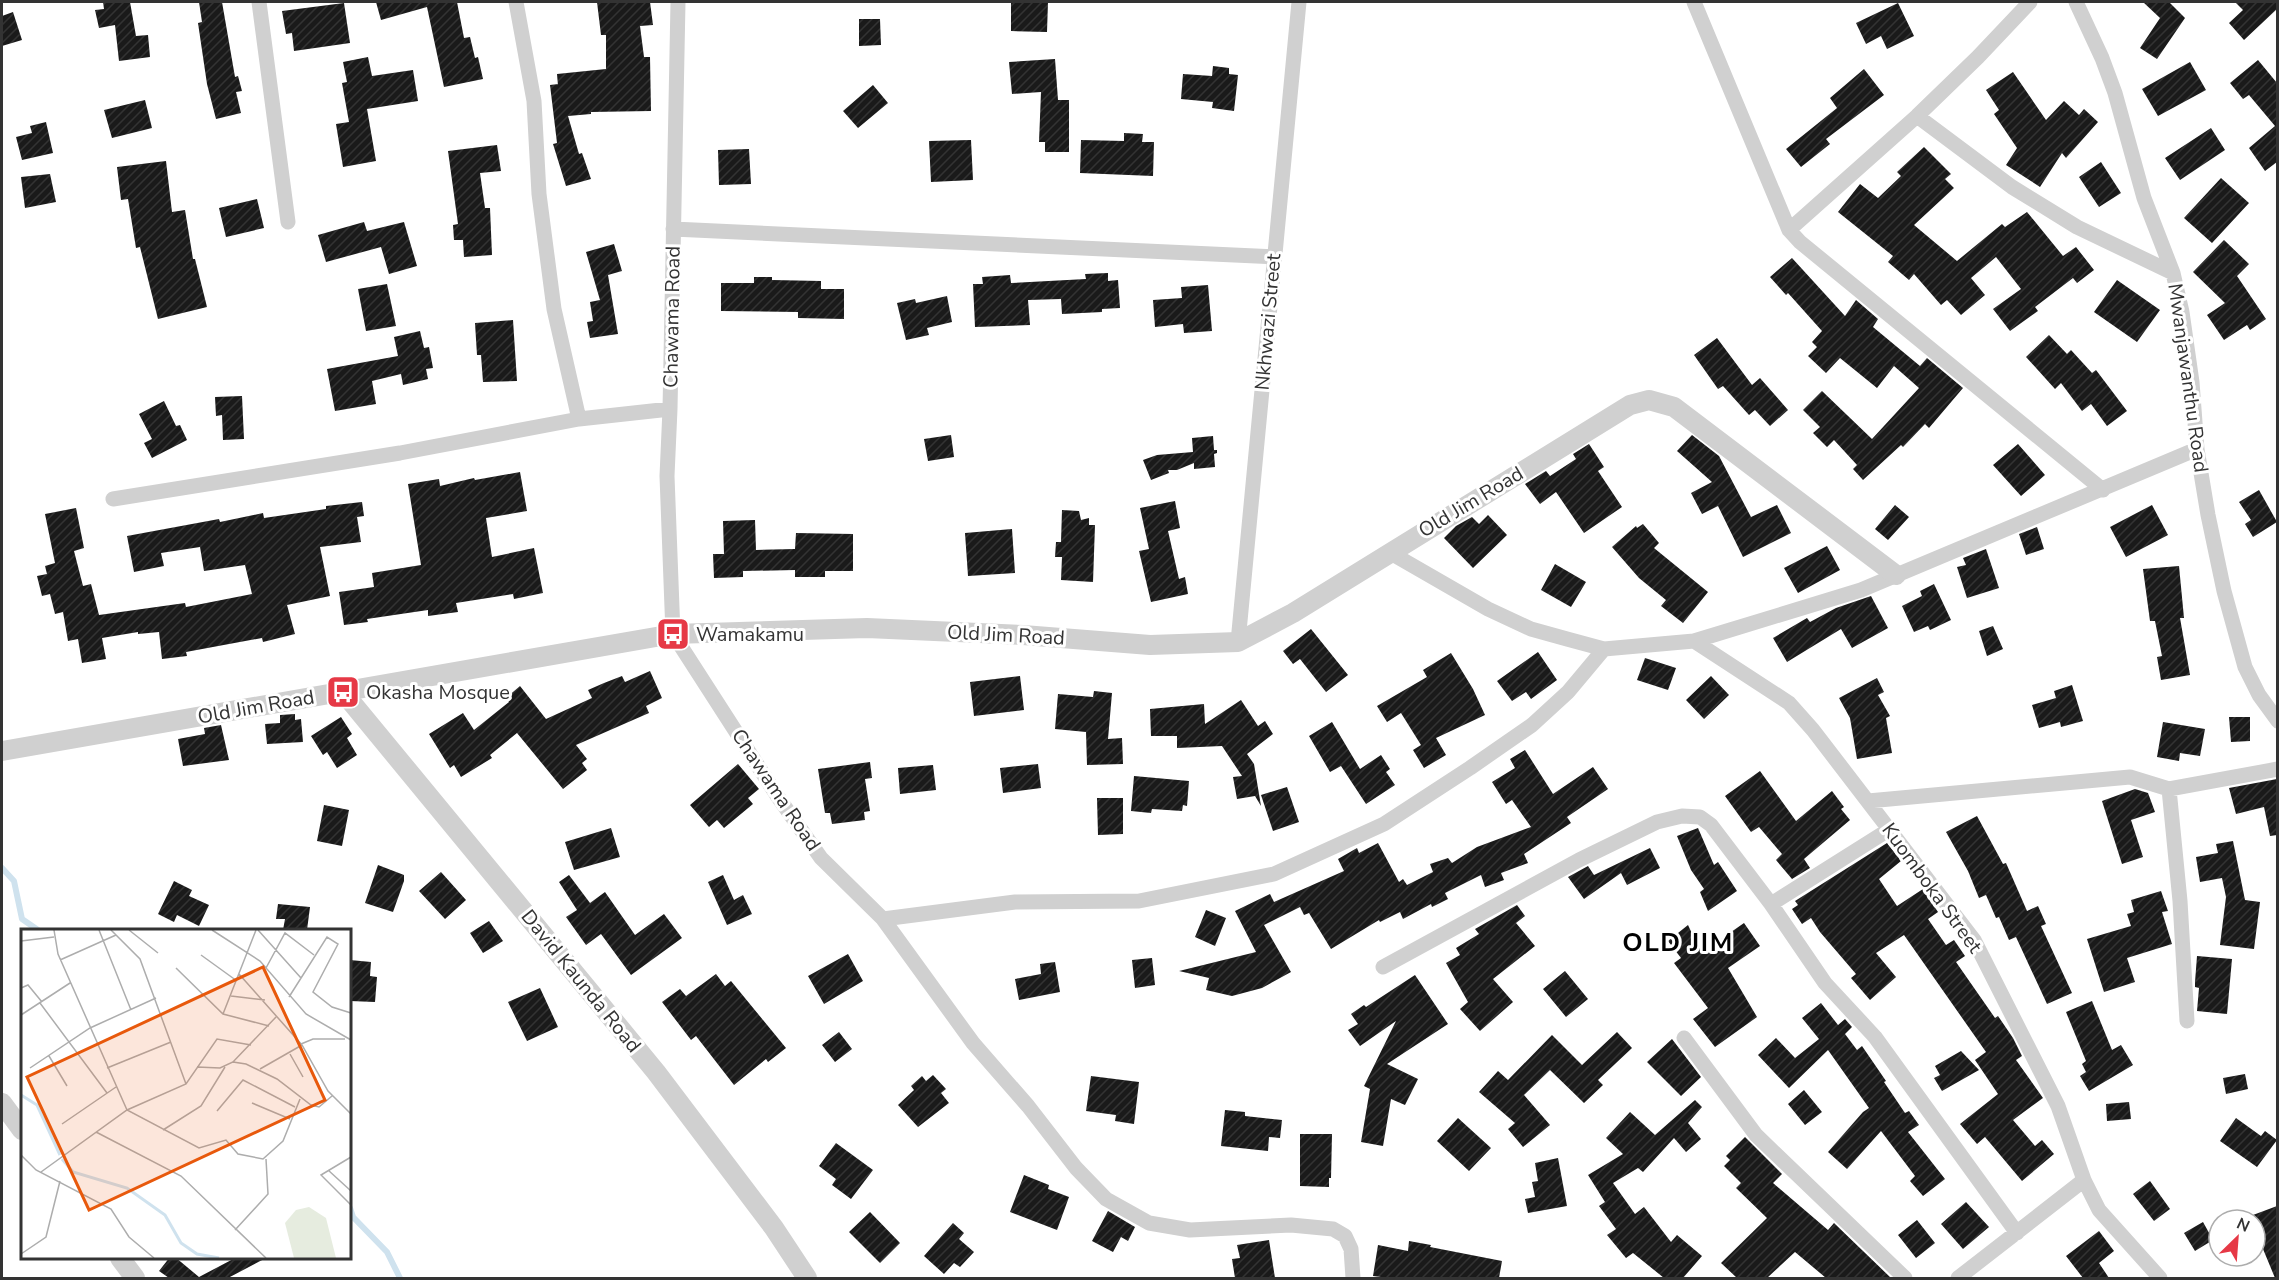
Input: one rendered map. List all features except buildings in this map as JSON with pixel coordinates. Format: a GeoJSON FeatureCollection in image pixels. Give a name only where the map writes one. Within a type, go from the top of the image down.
{"type":"FeatureCollection","features":[{"type":"Feature","properties":{"kind":"street"},"geometry":{"type":"LineString","coordinates":[[259,2],[288,222]]}},
{"type":"Feature","properties":{"kind":"street"},"geometry":{"type":"LineString","coordinates":[[516,2],[534,101],[539,194],[554,309],[579,419]]}},
{"type":"Feature","properties":{"kind":"street","name":"Chawama Road"},"geometry":{"type":"LineString","coordinates":[[678,2],[667,476],[673,634],[778,797],[821,858],[883,919],[973,1043],[1028,1106],[1076,1168],[1106,1199],[1149,1223],[1190,1230],[1291,1225],[1333,1229],[1345,1236],[1351,1249],[1353,1278]]}},
{"type":"Feature","properties":{"kind":"street","name":"Nkhwazi Street"},"geometry":{"type":"LineString","coordinates":[[1238,642],[1299,2]]}},
{"type":"Feature","properties":{"kind":"street"},"geometry":{"type":"LineString","coordinates":[[1694,2],[1789,230],[1800,242],[2103,490]]}},
{"type":"Feature","properties":{"kind":"street","name":"Mwanjawanthu Road"},"geometry":{"type":"LineString","coordinates":[[2076,2],[2102,58],[2115,93],[2144,198],[2173,273],[2182,312],[2192,382],[2197,449],[2224,591],[2245,667],[2259,695],[2277,721]]}},
{"type":"Feature","properties":{"kind":"street"},"geometry":{"type":"LineString","coordinates":[[1789,230],[1917,116],[1978,57],[2020,5]]}},
{"type":"Feature","properties":{"kind":"street"},"geometry":{"type":"LineString","coordinates":[[1917,116],[2012,187],[2077,227],[2173,273]]}},
{"type":"Feature","properties":{"kind":"street"},"geometry":{"type":"LineString","coordinates":[[673,229],[1275,257]]}},
{"type":"Feature","properties":{"kind":"street","name":"Old Jim Road"},"geometry":{"type":"LineString","coordinates":[[2,751],[673,634],[867,628],[1023,635],[1150,645],[1238,642],[1293,613],[1630,405],[1649,400],[1674,407],[1896,575]]}},
{"type":"Feature","properties":{"kind":"street"},"geometry":{"type":"LineString","coordinates":[[113,499],[400,453],[579,419],[670,409]]}},
{"type":"Feature","properties":{"kind":"street"},"geometry":{"type":"LineString","coordinates":[[1389,552],[1498,614],[1531,629],[1604,649],[1694,641],[1861,590],[2197,449]]}},
{"type":"Feature","properties":{"kind":"street","name":"Kuomboka Street"},"geometry":{"type":"LineString","coordinates":[[1694,641],[1789,703],[1813,730],[1974,940],[2058,1106],[2084,1180],[2099,1210],[2160,1278]]}},
{"type":"Feature","properties":{"kind":"street"},"geometry":{"type":"LineString","coordinates":[[883,919],[1015,902],[1139,901],[1274,874],[1384,824],[1479,762],[1532,725],[1568,692],[1604,649]]}},
{"type":"Feature","properties":{"kind":"street","name":"David Kaunda Road"},"geometry":{"type":"LineString","coordinates":[[343,692],[656,1072],[774,1228],[807,1278]]}},
{"type":"Feature","properties":{"kind":"street"},"geometry":{"type":"LineString","coordinates":[[1868,801],[2130,777],[2169,789],[2277,769]]}},
{"type":"Feature","properties":{"kind":"street"},"geometry":{"type":"LineString","coordinates":[[2169,789],[2180,901],[2187,1021]]}},
{"type":"Feature","properties":{"kind":"street"},"geometry":{"type":"LineString","coordinates":[[1383,967],[1579,860],[1658,822],[1682,816],[1700,817],[1711,825],[1771,904],[1825,983],[1875,1037],[2017,1233]]}},
{"type":"Feature","properties":{"kind":"street"},"geometry":{"type":"LineString","coordinates":[[1771,904],[1890,829]]}},
{"type":"Feature","properties":{"kind":"street"},"geometry":{"type":"LineString","coordinates":[[1684,1038],[1756,1135],[1905,1278]]}},
{"type":"Feature","properties":{"kind":"street"},"geometry":{"type":"LineString","coordinates":[[2,1103],[21,1129]]}},
{"type":"Feature","properties":{"kind":"street"},"geometry":{"type":"LineString","coordinates":[[1958,1278],[2084,1180]]}},
{"type":"Feature","properties":{"kind":"street"},"geometry":{"type":"LineString","coordinates":[[121,1259],[135,1278]]}},
{"type":"Feature","properties":{"kind":"waterway"},"geometry":{"type":"LineString","coordinates":[[2,868],[14,881],[22,919],[37,929]]}},
{"type":"Feature","properties":{"kind":"waterway"},"geometry":{"type":"LineString","coordinates":[[351,1211],[353,1217],[387,1252],[400,1278]]}},
{"type":"Feature","properties":{"kind":"place","name":"Wamakamu"},"geometry":{"type":"Point","coordinates":[673,634]}},
{"type":"Feature","properties":{"kind":"place","name":"Okasha Mosque"},"geometry":{"type":"Point","coordinates":[343,692]}},
{"type":"Feature","properties":{"kind":"district","name":"OLD JIM"},"geometry":{"type":"Point","coordinates":[1678,942]}}]}
